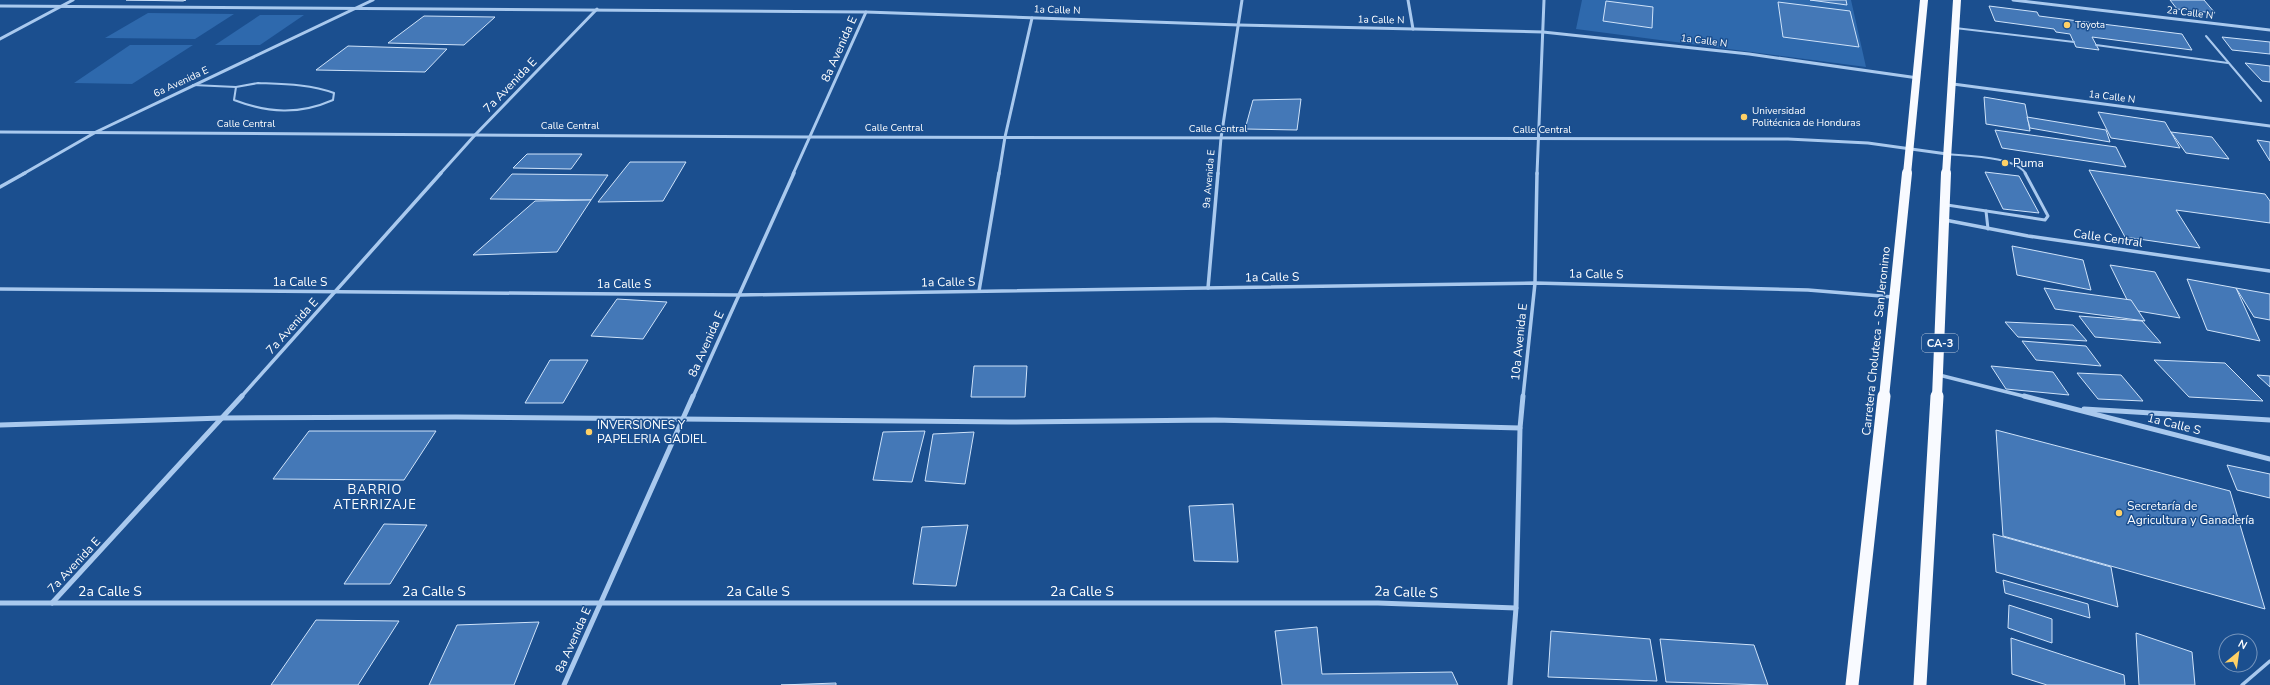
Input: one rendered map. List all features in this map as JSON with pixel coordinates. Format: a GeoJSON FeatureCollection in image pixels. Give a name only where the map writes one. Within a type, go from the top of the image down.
{"type":"FeatureCollection","features":[{"type":"Feature","properties":{"kind":"highway","name":"Carretera Choluteca - San Jeronimo"},"geometry":{"type":"LineString","coordinates":[[1852,685],[1896,297],[1918,78],[1924,0]]}},
{"type":"Feature","properties":{"kind":"highway","name":"CA-3"},"geometry":{"type":"LineString","coordinates":[[1920,685],[1938,375],[1947,154],[1953,84],[1956,0]]}},
{"type":"Feature","properties":{"kind":"street"},"geometry":{"type":"LineString","coordinates":[[0,39],[73,0]]}},
{"type":"Feature","properties":{"kind":"street","name":"6a Avenida E"},"geometry":{"type":"LineString","coordinates":[[0,187],[96,132],[373,0]]}},
{"type":"Feature","properties":{"kind":"street","name":"9a Avenida E"},"geometry":{"type":"LineString","coordinates":[[1208,288],[1221,138],[1242,0]]}},
{"type":"Feature","properties":{"kind":"street"},"geometry":{"type":"LineString","coordinates":[[1408,0],[1413,29]]}},
{"type":"Feature","properties":{"kind":"street","name":"10a Avenida E"},"geometry":{"type":"LineString","coordinates":[[1510,685],[1516,608],[1520,428],[1535,283],[1537,139],[1544,0]]}},
{"type":"Feature","properties":{"kind":"street","name":"2a Calle N"},"geometry":{"type":"LineString","coordinates":[[2013,0],[2270,30]]}},
{"type":"Feature","properties":{"kind":"street","name":"1a Calle N"},"geometry":{"type":"LineString","coordinates":[[0,6],[361,6],[866,12],[1239,25],[1543,32],[1594,36],[1742,53],[1918,78]]}},
{"type":"Feature","properties":{"kind":"street","name":"7a Avenida E"},"geometry":{"type":"LineString","coordinates":[[52,603],[223,418],[475,135],[598,9]]}},
{"type":"Feature","properties":{"kind":"street","name":"8a Avenida E"},"geometry":{"type":"LineString","coordinates":[[564,685],[866,12]]}},
{"type":"Feature","properties":{"kind":"street"},"geometry":{"type":"LineString","coordinates":[[979,291],[1005,137],[1032,18]]}},
{"type":"Feature","properties":{"kind":"street","name":"1a Calle N"},"geometry":{"type":"LineString","coordinates":[[1953,84],[2270,126]]}},
{"type":"Feature","properties":{"kind":"street","name":"Calle Central"},"geometry":{"type":"LineString","coordinates":[[0,132],[810,137],[1788,139],[1849,140],[1911,147],[1947,154]]}},
{"type":"Feature","properties":{"kind":"street","name":"Calle Central"},"geometry":{"type":"LineString","coordinates":[[1945,220],[2028,236],[2270,271]]}},
{"type":"Feature","properties":{"kind":"street","name":"1a Calle S"},"geometry":{"type":"LineString","coordinates":[[0,289],[739,295],[1535,283],[1808,290],[1896,297]]}},
{"type":"Feature","properties":{"kind":"street"},"geometry":{"type":"LineString","coordinates":[[1938,375],[2074,409],[2270,420]]}},
{"type":"Feature","properties":{"kind":"street","name":"1a Calle S"},"geometry":{"type":"LineString","coordinates":[[2074,409],[2270,459]]}},
{"type":"Feature","properties":{"kind":"street"},"geometry":{"type":"LineString","coordinates":[[0,425],[223,418],[464,417],[1010,422],[1215,420],[1520,428]]}},
{"type":"Feature","properties":{"kind":"street","name":"2a Calle S"},"geometry":{"type":"LineString","coordinates":[[0,604],[1378,603],[1516,608]]}},
{"type":"Feature","properties":{"kind":"lane"},"geometry":{"type":"LineString","coordinates":[[1955,28],[2074,42]]}},
{"type":"Feature","properties":{"kind":"lane"},"geometry":{"type":"LineString","coordinates":[[2206,36],[2261,101]]}},
{"type":"Feature","properties":{"kind":"lane"},"geometry":{"type":"LineString","coordinates":[[2096,45],[2228,63]]}},
{"type":"Feature","properties":{"kind":"lane"},"geometry":{"type":"LineString","coordinates":[[193,85],[236,87],[258,83],[290,84],[324,89],[334,93],[333,100],[323,105],[311,110],[292,112],[255,109],[234,100],[236,87]]}},
{"type":"Feature","properties":{"kind":"lane"},"geometry":{"type":"LineString","coordinates":[[1945,204],[2037,220],[2046,220],[2048,216],[2023,169],[2019,165],[2011,162],[1947,154]]}},
{"type":"Feature","properties":{"kind":"lane"},"geometry":{"type":"LineString","coordinates":[[1986,211],[1988,229]]}},
{"type":"Feature","properties":{"kind":"lane"},"geometry":{"type":"LineString","coordinates":[[2242,685],[2270,661]]}},
{"type":"Feature","properties":{"kind":"shaded area"},"geometry":{"type":"Polygon","coordinates":[[[1582,0],[1810,0],[1846,5],[1846,0],[1851,0],[1866,67],[1576,29],[1582,0]]]}},
{"type":"Feature","properties":{"kind":"shaded area"},"geometry":{"type":"Polygon","coordinates":[[[148,13],[234,14],[195,39],[105,38],[148,13]]]}},
{"type":"Feature","properties":{"kind":"shaded area"},"geometry":{"type":"Polygon","coordinates":[[[260,15],[304,15],[260,45],[215,45],[260,15]]]}},
{"type":"Feature","properties":{"kind":"shaded area"},"geometry":{"type":"Polygon","coordinates":[[[130,45],[193,45],[132,84],[74,83],[130,45]]]}},
{"type":"Feature","properties":{"kind":"building"},"geometry":{"type":"Polygon","coordinates":[[[126,0],[186,0],[183,1],[126,0]]]}},
{"type":"Feature","properties":{"kind":"building"},"geometry":{"type":"Polygon","coordinates":[[[1810,0],[1846,0],[1847,5],[1810,0]]]}},
{"type":"Feature","properties":{"kind":"building"},"geometry":{"type":"Polygon","coordinates":[[[2170,0],[2204,0],[2215,13],[2177,9],[2170,0]]]}},
{"type":"Feature","properties":{"kind":"building"},"geometry":{"type":"Polygon","coordinates":[[[1606,1],[1653,7],[1652,28],[1603,21],[1606,1]]]}},
{"type":"Feature","properties":{"kind":"building"},"geometry":{"type":"Polygon","coordinates":[[[1778,2],[1850,11],[1859,47],[1783,37],[1778,2]]]}},
{"type":"Feature","properties":{"kind":"building","name":"Toyota"},"geometry":{"type":"Polygon","coordinates":[[[1989,6],[2037,12],[2039,16],[2182,34],[2192,50],[2092,37],[2099,50],[2076,47],[2070,34],[2056,32],[2054,29],[1995,21],[1989,6]]]}},
{"type":"Feature","properties":{"kind":"building"},"geometry":{"type":"Polygon","coordinates":[[[424,16],[495,17],[464,45],[388,43],[424,16]]]}},
{"type":"Feature","properties":{"kind":"building"},"geometry":{"type":"Polygon","coordinates":[[[2222,37],[2270,42],[2270,54],[2232,50],[2222,37]]]}},
{"type":"Feature","properties":{"kind":"building"},"geometry":{"type":"Polygon","coordinates":[[[348,46],[447,49],[425,72],[316,70],[348,46]]]}},
{"type":"Feature","properties":{"kind":"building"},"geometry":{"type":"Polygon","coordinates":[[[2245,63],[2270,66],[2270,82],[2262,81],[2245,63]]]}},
{"type":"Feature","properties":{"kind":"building"},"geometry":{"type":"Polygon","coordinates":[[[1984,97],[2025,104],[2030,131],[1986,124],[1984,97]]]}},
{"type":"Feature","properties":{"kind":"building"},"geometry":{"type":"Polygon","coordinates":[[[1301,99],[1297,130],[1245,129],[1253,100],[1301,99]]]}},
{"type":"Feature","properties":{"kind":"building"},"geometry":{"type":"Polygon","coordinates":[[[2098,112],[2165,122],[2180,148],[2111,138],[2098,112]]]}},
{"type":"Feature","properties":{"kind":"building"},"geometry":{"type":"Polygon","coordinates":[[[2027,117],[2106,130],[2110,142],[2030,128],[2027,117]]]}},
{"type":"Feature","properties":{"kind":"building"},"geometry":{"type":"Polygon","coordinates":[[[1995,130],[2116,147],[2126,167],[2002,148],[1995,130]]]}},
{"type":"Feature","properties":{"kind":"building"},"geometry":{"type":"Polygon","coordinates":[[[2171,132],[2212,137],[2229,159],[2186,153],[2171,132]]]}},
{"type":"Feature","properties":{"kind":"building"},"geometry":{"type":"Polygon","coordinates":[[[2257,140],[2270,142],[2270,161],[2257,140]]]}},
{"type":"Feature","properties":{"kind":"building"},"geometry":{"type":"Polygon","coordinates":[[[527,154],[582,154],[571,169],[513,168],[527,154]]]}},
{"type":"Feature","properties":{"kind":"building"},"geometry":{"type":"Polygon","coordinates":[[[630,162],[686,162],[663,201],[598,202],[630,162]]]}},
{"type":"Feature","properties":{"kind":"building"},"geometry":{"type":"Polygon","coordinates":[[[2089,170],[2265,194],[2270,201],[2270,223],[2176,210],[2200,248],[2125,237],[2089,170]]]}},
{"type":"Feature","properties":{"kind":"building"},"geometry":{"type":"Polygon","coordinates":[[[1985,172],[2019,176],[2039,213],[2003,209],[1985,172]]]}},
{"type":"Feature","properties":{"kind":"building"},"geometry":{"type":"Polygon","coordinates":[[[512,174],[608,175],[591,200],[490,199],[512,174]]]}},
{"type":"Feature","properties":{"kind":"building"},"geometry":{"type":"Polygon","coordinates":[[[591,200],[557,252],[473,255],[535,201],[591,200]]]}},
{"type":"Feature","properties":{"kind":"building"},"geometry":{"type":"Polygon","coordinates":[[[2012,246],[2083,260],[2091,290],[2017,275],[2012,246]]]}},
{"type":"Feature","properties":{"kind":"building"},"geometry":{"type":"Polygon","coordinates":[[[2110,265],[2155,272],[2180,318],[2132,310],[2110,265]]]}},
{"type":"Feature","properties":{"kind":"building"},"geometry":{"type":"Polygon","coordinates":[[[2187,279],[2236,288],[2260,341],[2207,330],[2187,279]]]}},
{"type":"Feature","properties":{"kind":"building"},"geometry":{"type":"Polygon","coordinates":[[[2044,288],[2131,300],[2145,321],[2055,309],[2044,288]]]}},
{"type":"Feature","properties":{"kind":"building"},"geometry":{"type":"Polygon","coordinates":[[[2236,288],[2270,294],[2270,320],[2254,317],[2236,288]]]}},
{"type":"Feature","properties":{"kind":"building"},"geometry":{"type":"Polygon","coordinates":[[[617,299],[667,302],[643,339],[591,336],[617,299]]]}},
{"type":"Feature","properties":{"kind":"building"},"geometry":{"type":"Polygon","coordinates":[[[2079,316],[2142,321],[2161,343],[2095,337],[2079,316]]]}},
{"type":"Feature","properties":{"kind":"building"},"geometry":{"type":"Polygon","coordinates":[[[2005,322],[2073,325],[2087,341],[2018,337],[2005,322]]]}},
{"type":"Feature","properties":{"kind":"building"},"geometry":{"type":"Polygon","coordinates":[[[2022,341],[2086,346],[2101,366],[2036,360],[2022,341]]]}},
{"type":"Feature","properties":{"kind":"building"},"geometry":{"type":"Polygon","coordinates":[[[550,360],[588,360],[563,403],[525,403],[550,360]]]}},
{"type":"Feature","properties":{"kind":"building"},"geometry":{"type":"Polygon","coordinates":[[[2154,360],[2225,363],[2263,401],[2189,397],[2154,360]]]}},
{"type":"Feature","properties":{"kind":"building"},"geometry":{"type":"Polygon","coordinates":[[[974,366],[1027,366],[1025,397],[971,397],[974,366]]]}},
{"type":"Feature","properties":{"kind":"building"},"geometry":{"type":"Polygon","coordinates":[[[1991,366],[2053,372],[2069,395],[2006,389],[1991,366]]]}},
{"type":"Feature","properties":{"kind":"building"},"geometry":{"type":"Polygon","coordinates":[[[2077,373],[2121,375],[2143,401],[2098,399],[2077,373]]]}},
{"type":"Feature","properties":{"kind":"building"},"geometry":{"type":"Polygon","coordinates":[[[2257,375],[2270,376],[2270,387],[2257,375]]]}},
{"type":"Feature","properties":{"kind":"building","name":"Secretaría de Agricultura y Ganadería"},"geometry":{"type":"Polygon","coordinates":[[[1996,430],[2230,491],[2265,609],[2003,536],[1996,430]]]}},
{"type":"Feature","properties":{"kind":"building"},"geometry":{"type":"Polygon","coordinates":[[[309,431],[436,431],[404,480],[273,479],[309,431]]]}},
{"type":"Feature","properties":{"kind":"building"},"geometry":{"type":"Polygon","coordinates":[[[925,431],[912,482],[873,480],[883,432],[925,431]]]}},
{"type":"Feature","properties":{"kind":"building"},"geometry":{"type":"Polygon","coordinates":[[[974,432],[965,484],[925,481],[933,434],[974,432]]]}},
{"type":"Feature","properties":{"kind":"building"},"geometry":{"type":"Polygon","coordinates":[[[2227,465],[2270,474],[2270,498],[2237,490],[2227,465]]]}},
{"type":"Feature","properties":{"kind":"building"},"geometry":{"type":"Polygon","coordinates":[[[1233,504],[1238,562],[1194,561],[1189,506],[1233,504]]]}},
{"type":"Feature","properties":{"kind":"building"},"geometry":{"type":"Polygon","coordinates":[[[384,524],[427,525],[390,584],[344,584],[384,524]]]}},
{"type":"Feature","properties":{"kind":"building"},"geometry":{"type":"Polygon","coordinates":[[[968,525],[956,586],[913,584],[922,527],[968,525]]]}},
{"type":"Feature","properties":{"kind":"building"},"geometry":{"type":"Polygon","coordinates":[[[1993,534],[2111,567],[2118,607],[1996,572],[1993,534]]]}},
{"type":"Feature","properties":{"kind":"building"},"geometry":{"type":"Polygon","coordinates":[[[2003,580],[2088,604],[2090,618],[2005,593],[2003,580]]]}},
{"type":"Feature","properties":{"kind":"building"},"geometry":{"type":"Polygon","coordinates":[[[2009,605],[2052,619],[2052,643],[2008,628],[2009,605]]]}},
{"type":"Feature","properties":{"kind":"building"},"geometry":{"type":"Polygon","coordinates":[[[316,620],[399,621],[358,685],[271,685],[316,620]]]}},
{"type":"Feature","properties":{"kind":"building"},"geometry":{"type":"Polygon","coordinates":[[[539,622],[514,685],[429,685],[457,625],[539,622]]]}},
{"type":"Feature","properties":{"kind":"building"},"geometry":{"type":"Polygon","coordinates":[[[1317,627],[1322,674],[1452,672],[1458,685],[1282,685],[1275,631],[1317,627]]]}},
{"type":"Feature","properties":{"kind":"building"},"geometry":{"type":"Polygon","coordinates":[[[1551,631],[1650,639],[1657,681],[1548,677],[1551,631]]]}},
{"type":"Feature","properties":{"kind":"building"},"geometry":{"type":"Polygon","coordinates":[[[2136,633],[2192,652],[2195,685],[2139,685],[2136,633]]]}},
{"type":"Feature","properties":{"kind":"building"},"geometry":{"type":"Polygon","coordinates":[[[2011,638],[2124,675],[2125,685],[2047,685],[2012,674],[2011,638]]]}},
{"type":"Feature","properties":{"kind":"building"},"geometry":{"type":"Polygon","coordinates":[[[1660,639],[1754,645],[1768,685],[1666,682],[1660,639]]]}},
{"type":"Feature","properties":{"kind":"building"},"geometry":{"type":"Polygon","coordinates":[[[836,683],[836,685],[781,685],[836,683]]]}},
{"type":"Feature","properties":{"kind":"place","name":"Toyota"},"geometry":{"type":"Point","coordinates":[2067,25]}},
{"type":"Feature","properties":{"kind":"place","name":"Universidad Politécnica de Honduras"},"geometry":{"type":"Point","coordinates":[1744,117]}},
{"type":"Feature","properties":{"kind":"place","name":"Puma"},"geometry":{"type":"Point","coordinates":[2005,163]}},
{"type":"Feature","properties":{"kind":"place","name":"INVERSIONES Y PAPELERIA GADIEL"},"geometry":{"type":"Point","coordinates":[589,432]}},
{"type":"Feature","properties":{"kind":"place","name":"Secretaría de Agricultura y Ganadería"},"geometry":{"type":"Point","coordinates":[2119,513]}},
{"type":"Feature","properties":{"kind":"district","name":"BARRIO ATERRIZAJE"},"geometry":{"type":"Point","coordinates":[375,498]}}]}
